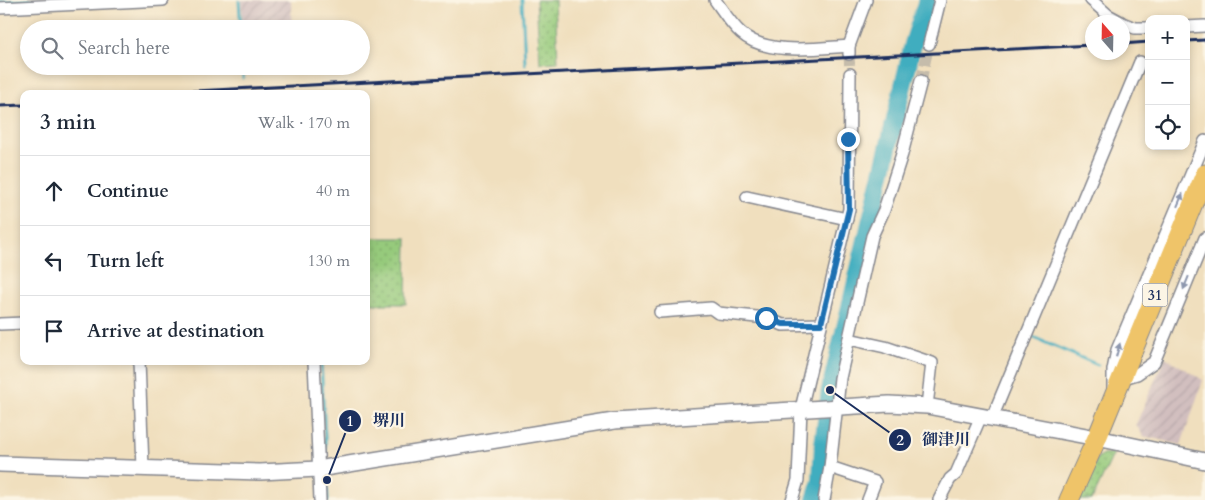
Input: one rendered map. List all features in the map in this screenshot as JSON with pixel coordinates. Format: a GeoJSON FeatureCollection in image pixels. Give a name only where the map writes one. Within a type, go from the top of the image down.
{"type":"FeatureCollection","features":[{"type":"Feature","properties":{"kind":"main road","name":"31"},"geometry":{"type":"LineString","coordinates":[[1069,500],[1097,438],[1205,174]]}},
{"type":"Feature","properties":{"kind":"street"},"geometry":{"type":"LineString","coordinates":[[0,8],[163,0]]}},
{"type":"Feature","properties":{"kind":"street"},"geometry":{"type":"LineString","coordinates":[[715,0],[742,35],[759,43],[780,48],[849,50],[866,0]]}},
{"type":"Feature","properties":{"kind":"street"},"geometry":{"type":"LineString","coordinates":[[929,44],[940,0]]}},
{"type":"Feature","properties":{"kind":"street"},"geometry":{"type":"LineString","coordinates":[[1091,0],[1108,15]]}},
{"type":"Feature","properties":{"kind":"street"},"geometry":{"type":"LineString","coordinates":[[1130,26],[1145,28]]}},
{"type":"Feature","properties":{"kind":"street"},"geometry":{"type":"LineString","coordinates":[[1190,27],[1205,26]]}},
{"type":"Feature","properties":{"kind":"street"},"geometry":{"type":"LineString","coordinates":[[939,500],[950,479],[956,474],[987,417],[1140,62]]}},
{"type":"Feature","properties":{"kind":"street"},"geometry":{"type":"LineString","coordinates":[[792,500],[798,480],[802,408],[849,209],[850,74]]}},
{"type":"Feature","properties":{"kind":"street"},"geometry":{"type":"LineString","coordinates":[[824,500],[830,467],[835,406],[840,378],[872,236],[884,210],[899,164],[920,81]]}},
{"type":"Feature","properties":{"kind":"street"},"geometry":{"type":"LineString","coordinates":[[1112,398],[1117,350],[1205,141]]}},
{"type":"Feature","properties":{"kind":"street"},"geometry":{"type":"LineString","coordinates":[[748,197],[847,219]]}},
{"type":"Feature","properties":{"kind":"street"},"geometry":{"type":"LineString","coordinates":[[1120,379],[1136,374],[1154,362],[1205,238]]}},
{"type":"Feature","properties":{"kind":"street"},"geometry":{"type":"LineString","coordinates":[[660,312],[711,308],[718,313],[766,318],[783,324],[821,324]]}},
{"type":"Feature","properties":{"kind":"street"},"geometry":{"type":"LineString","coordinates":[[0,324],[20,323]]}},
{"type":"Feature","properties":{"kind":"street"},"geometry":{"type":"LineString","coordinates":[[849,340],[885,347],[932,364],[927,406]]}},
{"type":"Feature","properties":{"kind":"street"},"geometry":{"type":"LineString","coordinates":[[139,365],[143,468]]}},
{"type":"Feature","properties":{"kind":"street"},"geometry":{"type":"LineString","coordinates":[[314,365],[320,500]]}},
{"type":"Feature","properties":{"kind":"street"},"geometry":{"type":"LineString","coordinates":[[0,464],[260,472],[318,469],[614,421],[889,404],[927,406],[1204,458]]}},
{"type":"Feature","properties":{"kind":"street"},"geometry":{"type":"LineString","coordinates":[[830,467],[875,482],[868,500]]}},
{"type":"Feature","properties":{"kind":"shaded area"},"geometry":{"type":"Polygon","coordinates":[[[241,0],[291,0],[292,20],[242,20],[241,0]]]}},
{"type":"Feature","properties":{"kind":"shaded area"},"geometry":{"type":"Polygon","coordinates":[[[1165,357],[1203,380],[1181,445],[1143,436],[1136,424],[1165,357]]]}},
{"type":"Feature","properties":{"kind":"green space"},"geometry":{"type":"Polygon","coordinates":[[[536,0],[555,0],[558,62],[540,63],[536,0]]]}},
{"type":"Feature","properties":{"kind":"green space"},"geometry":{"type":"Polygon","coordinates":[[[370,238],[407,238],[406,304],[370,304],[370,238]]]}},
{"type":"Feature","properties":{"kind":"green space"},"geometry":{"type":"Polygon","coordinates":[[[1114,453],[1092,500],[1077,500],[1098,457],[1114,453]]]}},
{"type":"Feature","properties":{"kind":"waterway"},"geometry":{"type":"LineString","coordinates":[[0,2],[39,0]]}},
{"type":"Feature","properties":{"kind":"waterway"},"geometry":{"type":"LineString","coordinates":[[522,0],[525,64]]}},
{"type":"Feature","properties":{"kind":"waterway"},"geometry":{"type":"LineString","coordinates":[[815,500],[821,481],[823,445],[830,390],[913,44],[927,0]]}},
{"type":"Feature","properties":{"kind":"waterway"},"geometry":{"type":"LineString","coordinates":[[239,1],[240,20]]}},
{"type":"Feature","properties":{"kind":"waterway"},"geometry":{"type":"LineString","coordinates":[[1031,334],[1030,336],[1098,365]]}},
{"type":"Feature","properties":{"kind":"waterway"},"geometry":{"type":"LineString","coordinates":[[321,365],[326,456]]}},
{"type":"Feature","properties":{"kind":"waterway"},"geometry":{"type":"LineString","coordinates":[[327,480],[328,500]]}},
{"type":"Feature","properties":{"kind":"tunnel"},"geometry":{"type":"LineString","coordinates":[[921,81],[929,44]]}},
{"type":"Feature","properties":{"kind":"tunnel"},"geometry":{"type":"LineString","coordinates":[[849,54],[850,74]]}},
{"type":"Feature","properties":{"kind":"railway"},"geometry":{"type":"LineString","coordinates":[[1190,41],[1205,40]]}},
{"type":"Feature","properties":{"kind":"railway"},"geometry":{"type":"LineString","coordinates":[[1130,43],[1145,42]]}},
{"type":"Feature","properties":{"kind":"railway"},"geometry":{"type":"LineString","coordinates":[[215,90],[1085,45]]}},
{"type":"Feature","properties":{"kind":"railway"},"geometry":{"type":"LineString","coordinates":[[0,106],[20,105]]}},
{"type":"Feature","properties":{"kind":"place","name":"御津川"},"geometry":{"type":"Point","coordinates":[830,390]}},
{"type":"Feature","properties":{"kind":"place","name":"堺川"},"geometry":{"type":"Point","coordinates":[327,480]}},
{"type":"Feature","properties":{"kind":"route"},"geometry":{"type":"LineString","coordinates":[[766,318],[783,324],[821,324],[849,209],[848,139]]}}]}
